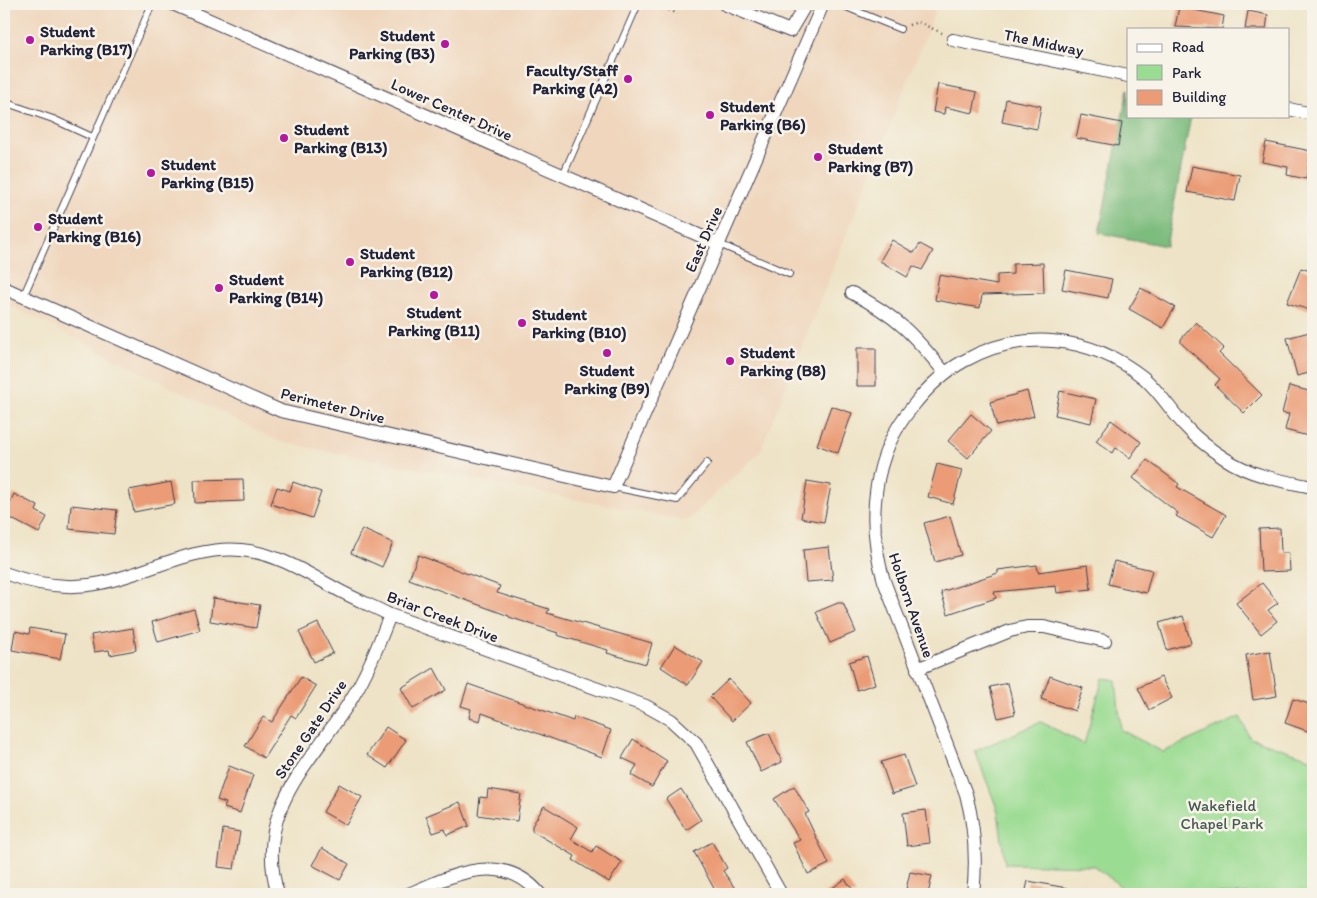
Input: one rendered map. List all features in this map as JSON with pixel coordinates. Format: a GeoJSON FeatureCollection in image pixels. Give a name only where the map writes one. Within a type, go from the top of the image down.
{"type":"FeatureCollection","features":[{"type":"Feature","properties":{"kind":"street","name":"Lower Center Drive"},"geometry":{"type":"LineString","coordinates":[[173,4],[718,244]]}},
{"type":"Feature","properties":{"kind":"street"},"geometry":{"type":"LineString","coordinates":[[724,4],[790,31],[806,40]]}},
{"type":"Feature","properties":{"kind":"street"},"geometry":{"type":"LineString","coordinates":[[790,31],[803,9],[803,4]]}},
{"type":"Feature","properties":{"kind":"street","name":"East Drive"},"geometry":{"type":"LineString","coordinates":[[613,488],[823,4]]}},
{"type":"Feature","properties":{"kind":"street","name":"The Midway"},"geometry":{"type":"LineString","coordinates":[[953,40],[1127,76]]}},
{"type":"Feature","properties":{"kind":"street"},"geometry":{"type":"LineString","coordinates":[[1290,109],[1313,114]]}},
{"type":"Feature","properties":{"kind":"street","name":"Perimeter Drive"},"geometry":{"type":"LineString","coordinates":[[4,288],[281,411],[613,488]]}},
{"type":"Feature","properties":{"kind":"street"},"geometry":{"type":"LineString","coordinates":[[852,293],[894,318],[914,336],[945,373]]}},
{"type":"Feature","properties":{"kind":"street","name":"Holborn Avenue"},"geometry":{"type":"LineString","coordinates":[[973,894],[976,870],[976,844],[966,794],[878,562],[874,535],[873,509],[883,460],[894,434],[908,411],[926,390],[945,373],[962,361],[982,351],[1006,344],[1040,340],[1057,341],[1105,353],[1119,361],[1146,380],[1187,428],[1206,446],[1226,459],[1257,474],[1313,487]]}},
{"type":"Feature","properties":{"kind":"street","name":"Briar Creek Drive"},"geometry":{"type":"LineString","coordinates":[[4,573],[20,579],[73,586],[100,583],[195,554],[218,550],[241,550],[263,554],[288,563],[353,598],[390,615],[646,706],[681,728],[702,753],[781,894]]}},
{"type":"Feature","properties":{"kind":"street","name":"Stone Gate Drive"},"geometry":{"type":"LineString","coordinates":[[278,894],[272,864],[273,838],[278,815],[284,800],[297,775],[331,731],[353,696],[371,663],[390,615]]}},
{"type":"Feature","properties":{"kind":"street"},"geometry":{"type":"LineString","coordinates":[[917,669],[1010,631],[1027,627],[1044,627],[1104,641]]}},
{"type":"Feature","properties":{"kind":"street"},"geometry":{"type":"LineString","coordinates":[[409,894],[451,876],[470,871],[490,870],[507,872],[521,877],[534,886],[540,894]]}},
{"type":"Feature","properties":{"kind":"lane"},"geometry":{"type":"LineString","coordinates":[[23,297],[152,4]]}},
{"type":"Feature","properties":{"kind":"lane"},"geometry":{"type":"LineString","coordinates":[[563,175],[638,4]]}},
{"type":"Feature","properties":{"kind":"lane"},"geometry":{"type":"LineString","coordinates":[[839,4],[900,29]]}},
{"type":"Feature","properties":{"kind":"lane"},"geometry":{"type":"LineString","coordinates":[[4,102],[53,119],[92,137]]}},
{"type":"Feature","properties":{"kind":"lane"},"geometry":{"type":"LineString","coordinates":[[718,244],[789,274]]}},
{"type":"Feature","properties":{"kind":"lane"},"geometry":{"type":"LineString","coordinates":[[613,488],[677,500],[706,463]]}},
{"type":"Feature","properties":{"kind":"path"},"geometry":{"type":"LineString","coordinates":[[655,4],[678,14]]}},
{"type":"Feature","properties":{"kind":"path"},"geometry":{"type":"LineString","coordinates":[[900,29],[918,22],[953,40]]}},
{"type":"Feature","properties":{"kind":"shaded area"},"geometry":{"type":"Polygon","coordinates":[[[4,4],[938,4],[760,452],[687,521],[280,442],[4,302],[4,4]]]}},
{"type":"Feature","properties":{"kind":"green space"},"geometry":{"type":"Polygon","coordinates":[[[1127,94],[1127,118],[1191,118],[1166,246],[1099,233],[1127,94]]]}},
{"type":"Feature","properties":{"kind":"green space","name":"Wakefield Chapel Park"},"geometry":{"type":"Polygon","coordinates":[[[1103,678],[1116,680],[1121,730],[1163,752],[1240,717],[1250,738],[1313,759],[1313,894],[1130,894],[1095,866],[1005,864],[998,811],[975,751],[1041,722],[1084,744],[1103,678]]]}},
{"type":"Feature","properties":{"kind":"building"},"geometry":{"type":"Polygon","coordinates":[[[1179,7],[1224,16],[1222,28],[1175,27],[1179,7]]]}},
{"type":"Feature","properties":{"kind":"building"},"geometry":{"type":"Polygon","coordinates":[[[1248,11],[1268,15],[1266,28],[1245,28],[1248,11]]]}},
{"type":"Feature","properties":{"kind":"building"},"geometry":{"type":"Polygon","coordinates":[[[938,84],[977,92],[973,113],[945,107],[944,114],[933,112],[938,84]]]}},
{"type":"Feature","properties":{"kind":"building"},"geometry":{"type":"Polygon","coordinates":[[[1006,99],[1041,106],[1037,129],[1002,122],[1006,99]]]}},
{"type":"Feature","properties":{"kind":"building"},"geometry":{"type":"Polygon","coordinates":[[[1081,115],[1122,123],[1118,146],[1076,138],[1081,115]]]}},
{"type":"Feature","properties":{"kind":"building"},"geometry":{"type":"Polygon","coordinates":[[[1266,142],[1311,151],[1306,179],[1287,175],[1288,167],[1262,162],[1266,142]]]}},
{"type":"Feature","properties":{"kind":"building"},"geometry":{"type":"Polygon","coordinates":[[[1192,166],[1240,175],[1235,201],[1187,192],[1192,166]]]}},
{"type":"Feature","properties":{"kind":"building"},"geometry":{"type":"Polygon","coordinates":[[[892,240],[914,253],[920,244],[933,251],[922,270],[913,266],[907,277],[880,261],[892,240]]]}},
{"type":"Feature","properties":{"kind":"building"},"geometry":{"type":"Polygon","coordinates":[[[1043,263],[1044,293],[982,295],[980,308],[935,300],[939,275],[997,285],[997,275],[1013,274],[1013,264],[1043,263]]]}},
{"type":"Feature","properties":{"kind":"building"},"geometry":{"type":"Polygon","coordinates":[[[1301,268],[1313,272],[1313,311],[1287,303],[1301,268]]]}},
{"type":"Feature","properties":{"kind":"building"},"geometry":{"type":"Polygon","coordinates":[[[1066,270],[1112,279],[1108,298],[1062,289],[1066,270]]]}},
{"type":"Feature","properties":{"kind":"building"},"geometry":{"type":"Polygon","coordinates":[[[1141,288],[1175,307],[1163,328],[1129,309],[1141,288]]]}},
{"type":"Feature","properties":{"kind":"building"},"geometry":{"type":"Polygon","coordinates":[[[1196,322],[1224,348],[1219,353],[1262,395],[1244,413],[1215,385],[1220,379],[1181,343],[1181,339],[1196,322]]]}},
{"type":"Feature","properties":{"kind":"building"},"geometry":{"type":"Polygon","coordinates":[[[1313,331],[1313,372],[1297,376],[1287,338],[1313,331]]]}},
{"type":"Feature","properties":{"kind":"building"},"geometry":{"type":"Polygon","coordinates":[[[857,348],[876,348],[876,386],[857,386],[857,348]]]}},
{"type":"Feature","properties":{"kind":"building"},"geometry":{"type":"Polygon","coordinates":[[[1289,386],[1313,392],[1313,416],[1308,436],[1285,430],[1289,414],[1282,413],[1289,386]]]}},
{"type":"Feature","properties":{"kind":"building"},"geometry":{"type":"Polygon","coordinates":[[[1027,391],[1034,416],[997,426],[990,402],[1027,391]]]}},
{"type":"Feature","properties":{"kind":"building"},"geometry":{"type":"Polygon","coordinates":[[[1060,391],[1096,399],[1091,423],[1055,415],[1060,391]]]}},
{"type":"Feature","properties":{"kind":"building"},"geometry":{"type":"Polygon","coordinates":[[[831,406],[852,413],[838,453],[817,445],[831,406]]]}},
{"type":"Feature","properties":{"kind":"building"},"geometry":{"type":"Polygon","coordinates":[[[971,414],[991,431],[968,458],[948,441],[971,414]]]}},
{"type":"Feature","properties":{"kind":"building"},"geometry":{"type":"Polygon","coordinates":[[[1111,420],[1141,442],[1130,458],[1116,448],[1112,453],[1096,441],[1111,420]]]}},
{"type":"Feature","properties":{"kind":"building"},"geometry":{"type":"Polygon","coordinates":[[[1147,460],[1179,484],[1177,487],[1226,515],[1213,537],[1176,516],[1178,513],[1133,478],[1147,460]]]}},
{"type":"Feature","properties":{"kind":"building"},"geometry":{"type":"Polygon","coordinates":[[[937,464],[962,470],[953,504],[928,497],[937,464]]]}},
{"type":"Feature","properties":{"kind":"building"},"geometry":{"type":"Polygon","coordinates":[[[243,479],[244,501],[195,503],[194,480],[243,479]]]}},
{"type":"Feature","properties":{"kind":"building"},"geometry":{"type":"Polygon","coordinates":[[[807,481],[831,485],[824,522],[801,518],[807,481]]]}},
{"type":"Feature","properties":{"kind":"building"},"geometry":{"type":"Polygon","coordinates":[[[171,482],[175,504],[134,512],[129,490],[171,482]]]}},
{"type":"Feature","properties":{"kind":"building"},"geometry":{"type":"Polygon","coordinates":[[[293,482],[321,492],[312,518],[271,504],[277,487],[290,491],[293,482]]]}},
{"type":"Feature","properties":{"kind":"building"},"geometry":{"type":"Polygon","coordinates":[[[14,494],[38,506],[36,511],[47,517],[39,533],[4,515],[14,494]]]}},
{"type":"Feature","properties":{"kind":"building"},"geometry":{"type":"Polygon","coordinates":[[[71,505],[117,510],[114,534],[69,529],[71,505]]]}},
{"type":"Feature","properties":{"kind":"building"},"geometry":{"type":"Polygon","coordinates":[[[950,516],[961,555],[935,562],[924,523],[950,516]]]}},
{"type":"Feature","properties":{"kind":"building"},"geometry":{"type":"Polygon","coordinates":[[[1280,528],[1281,553],[1289,553],[1290,571],[1261,572],[1259,529],[1280,528]]]}},
{"type":"Feature","properties":{"kind":"building"},"geometry":{"type":"Polygon","coordinates":[[[362,529],[393,543],[382,567],[351,553],[362,529]]]}},
{"type":"Feature","properties":{"kind":"building"},"geometry":{"type":"Polygon","coordinates":[[[829,547],[833,580],[806,582],[803,550],[829,547]]]}},
{"type":"Feature","properties":{"kind":"building"},"geometry":{"type":"Polygon","coordinates":[[[418,555],[500,586],[497,593],[549,609],[547,613],[652,643],[646,664],[607,653],[608,650],[557,635],[558,633],[509,617],[409,579],[418,555]]]}},
{"type":"Feature","properties":{"kind":"building"},"geometry":{"type":"Polygon","coordinates":[[[1114,561],[1152,570],[1146,593],[1108,584],[1114,561]]]}},
{"type":"Feature","properties":{"kind":"building"},"geometry":{"type":"Polygon","coordinates":[[[1037,565],[1038,572],[1088,565],[1091,589],[1057,593],[1056,586],[994,592],[996,598],[948,614],[941,592],[998,573],[998,570],[1037,565]]]}},
{"type":"Feature","properties":{"kind":"building"},"geometry":{"type":"Polygon","coordinates":[[[1262,583],[1278,603],[1268,610],[1277,621],[1261,634],[1236,603],[1262,583]]]}},
{"type":"Feature","properties":{"kind":"building"},"geometry":{"type":"Polygon","coordinates":[[[213,598],[260,605],[256,628],[210,621],[213,598]]]}},
{"type":"Feature","properties":{"kind":"building"},"geometry":{"type":"Polygon","coordinates":[[[838,603],[843,603],[856,632],[830,643],[816,612],[838,603]]]}},
{"type":"Feature","properties":{"kind":"building"},"geometry":{"type":"Polygon","coordinates":[[[194,609],[200,630],[158,642],[152,622],[194,609]]]}},
{"type":"Feature","properties":{"kind":"building"},"geometry":{"type":"Polygon","coordinates":[[[1183,616],[1191,643],[1167,650],[1159,623],[1183,616]]]}},
{"type":"Feature","properties":{"kind":"building"},"geometry":{"type":"Polygon","coordinates":[[[318,623],[333,653],[314,662],[299,632],[318,623]]]}},
{"type":"Feature","properties":{"kind":"building"},"geometry":{"type":"Polygon","coordinates":[[[30,628],[65,634],[60,659],[12,650],[15,631],[29,634],[30,628]]]}},
{"type":"Feature","properties":{"kind":"building"},"geometry":{"type":"Polygon","coordinates":[[[133,628],[136,650],[110,655],[109,650],[94,652],[91,635],[133,628]]]}},
{"type":"Feature","properties":{"kind":"building"},"geometry":{"type":"Polygon","coordinates":[[[675,645],[703,662],[688,685],[661,667],[675,645]]]}},
{"type":"Feature","properties":{"kind":"building"},"geometry":{"type":"Polygon","coordinates":[[[1270,651],[1277,696],[1253,700],[1246,655],[1270,651]]]}},
{"type":"Feature","properties":{"kind":"building"},"geometry":{"type":"Polygon","coordinates":[[[867,656],[875,684],[857,690],[849,662],[867,656]]]}},
{"type":"Feature","properties":{"kind":"building"},"geometry":{"type":"Polygon","coordinates":[[[434,668],[446,690],[413,709],[401,688],[434,668]]]}},
{"type":"Feature","properties":{"kind":"building"},"geometry":{"type":"Polygon","coordinates":[[[1050,676],[1083,688],[1075,711],[1041,699],[1050,676]]]}},
{"type":"Feature","properties":{"kind":"building"},"geometry":{"type":"Polygon","coordinates":[[[301,677],[316,686],[296,718],[291,715],[264,758],[245,746],[263,717],[272,722],[301,677]]]}},
{"type":"Feature","properties":{"kind":"building"},"geometry":{"type":"Polygon","coordinates":[[[1161,677],[1172,698],[1149,710],[1138,688],[1161,677]]]}},
{"type":"Feature","properties":{"kind":"building"},"geometry":{"type":"Polygon","coordinates":[[[729,679],[751,703],[732,721],[710,697],[729,679]]]}},
{"type":"Feature","properties":{"kind":"building"},"geometry":{"type":"Polygon","coordinates":[[[1008,683],[1015,714],[998,718],[990,687],[1008,683]]]}},
{"type":"Feature","properties":{"kind":"building"},"geometry":{"type":"Polygon","coordinates":[[[468,684],[573,721],[574,717],[611,730],[602,757],[482,713],[480,721],[469,718],[471,709],[461,706],[468,684]]]}},
{"type":"Feature","properties":{"kind":"building"},"geometry":{"type":"Polygon","coordinates":[[[1293,699],[1313,705],[1313,733],[1285,723],[1293,699]]]}},
{"type":"Feature","properties":{"kind":"building"},"geometry":{"type":"Polygon","coordinates":[[[386,727],[406,740],[387,768],[367,755],[386,727]]]}},
{"type":"Feature","properties":{"kind":"building"},"geometry":{"type":"Polygon","coordinates":[[[769,733],[782,762],[761,772],[747,742],[769,733]]]}},
{"type":"Feature","properties":{"kind":"building"},"geometry":{"type":"Polygon","coordinates":[[[633,739],[667,761],[652,787],[631,775],[637,765],[622,758],[633,739]]]}},
{"type":"Feature","properties":{"kind":"building"},"geometry":{"type":"Polygon","coordinates":[[[904,755],[915,787],[892,794],[881,762],[904,755]]]}},
{"type":"Feature","properties":{"kind":"building"},"geometry":{"type":"Polygon","coordinates":[[[229,766],[253,775],[240,813],[224,808],[226,803],[217,800],[229,766]]]}},
{"type":"Feature","properties":{"kind":"building"},"geometry":{"type":"Polygon","coordinates":[[[339,784],[362,797],[346,825],[323,812],[339,784]]]}},
{"type":"Feature","properties":{"kind":"building"},"geometry":{"type":"Polygon","coordinates":[[[794,786],[809,812],[805,814],[829,864],[808,874],[793,843],[800,840],[774,799],[794,786]]]}},
{"type":"Feature","properties":{"kind":"building"},"geometry":{"type":"Polygon","coordinates":[[[488,789],[521,794],[517,821],[478,815],[480,797],[487,798],[488,789]]]}},
{"type":"Feature","properties":{"kind":"building"},"geometry":{"type":"Polygon","coordinates":[[[681,789],[701,820],[686,830],[666,799],[681,789]]]}},
{"type":"Feature","properties":{"kind":"building"},"geometry":{"type":"Polygon","coordinates":[[[460,802],[469,826],[447,835],[445,829],[433,833],[426,816],[460,802]]]}},
{"type":"Feature","properties":{"kind":"building"},"geometry":{"type":"Polygon","coordinates":[[[544,806],[578,827],[571,839],[592,852],[596,846],[622,862],[609,882],[573,860],[575,856],[532,831],[532,826],[544,806]]]}},
{"type":"Feature","properties":{"kind":"building"},"geometry":{"type":"Polygon","coordinates":[[[926,810],[930,843],[907,846],[903,813],[926,810]]]}},
{"type":"Feature","properties":{"kind":"building"},"geometry":{"type":"Polygon","coordinates":[[[223,829],[240,832],[234,869],[218,867],[223,829]]]}},
{"type":"Feature","properties":{"kind":"building"},"geometry":{"type":"Polygon","coordinates":[[[712,842],[727,868],[723,871],[739,894],[717,894],[694,852],[712,842]]]}},
{"type":"Feature","properties":{"kind":"building"},"geometry":{"type":"Polygon","coordinates":[[[322,848],[349,864],[340,880],[312,865],[322,848]]]}},
{"type":"Feature","properties":{"kind":"building"},"geometry":{"type":"Polygon","coordinates":[[[910,872],[932,876],[928,894],[905,894],[910,872]]]}},
{"type":"Feature","properties":{"kind":"building"},"geometry":{"type":"Polygon","coordinates":[[[845,879],[856,894],[824,894],[845,879]]]}},
{"type":"Feature","properties":{"kind":"building"},"geometry":{"type":"Polygon","coordinates":[[[1028,881],[1067,888],[1067,894],[1025,894],[1028,881]]]}},
{"type":"Feature","properties":{"kind":"place","name":"Student Parking (B17)"},"geometry":{"type":"Point","coordinates":[30,40]}},
{"type":"Feature","properties":{"kind":"place","name":"Student Parking (B3)"},"geometry":{"type":"Point","coordinates":[445,44]}},
{"type":"Feature","properties":{"kind":"place","name":"Faculty/Staff Parking (A2)"},"geometry":{"type":"Point","coordinates":[628,79]}},
{"type":"Feature","properties":{"kind":"place","name":"Student Parking (B6)"},"geometry":{"type":"Point","coordinates":[710,115]}},
{"type":"Feature","properties":{"kind":"place","name":"Student Parking (B13)"},"geometry":{"type":"Point","coordinates":[284,138]}},
{"type":"Feature","properties":{"kind":"place","name":"Student Parking (B7)"},"geometry":{"type":"Point","coordinates":[818,157]}},
{"type":"Feature","properties":{"kind":"place","name":"Student Parking (B15)"},"geometry":{"type":"Point","coordinates":[151,173]}},
{"type":"Feature","properties":{"kind":"place","name":"Student Parking (B16)"},"geometry":{"type":"Point","coordinates":[38,227]}},
{"type":"Feature","properties":{"kind":"place","name":"Student Parking (B12)"},"geometry":{"type":"Point","coordinates":[350,262]}},
{"type":"Feature","properties":{"kind":"place","name":"Student Parking (B14)"},"geometry":{"type":"Point","coordinates":[219,288]}},
{"type":"Feature","properties":{"kind":"place","name":"Student Parking (B11)"},"geometry":{"type":"Point","coordinates":[434,295]}},
{"type":"Feature","properties":{"kind":"place","name":"Student Parking (B10)"},"geometry":{"type":"Point","coordinates":[522,323]}},
{"type":"Feature","properties":{"kind":"place","name":"Student Parking (B9)"},"geometry":{"type":"Point","coordinates":[607,353]}},
{"type":"Feature","properties":{"kind":"place","name":"Student Parking (B8)"},"geometry":{"type":"Point","coordinates":[730,361]}}]}
